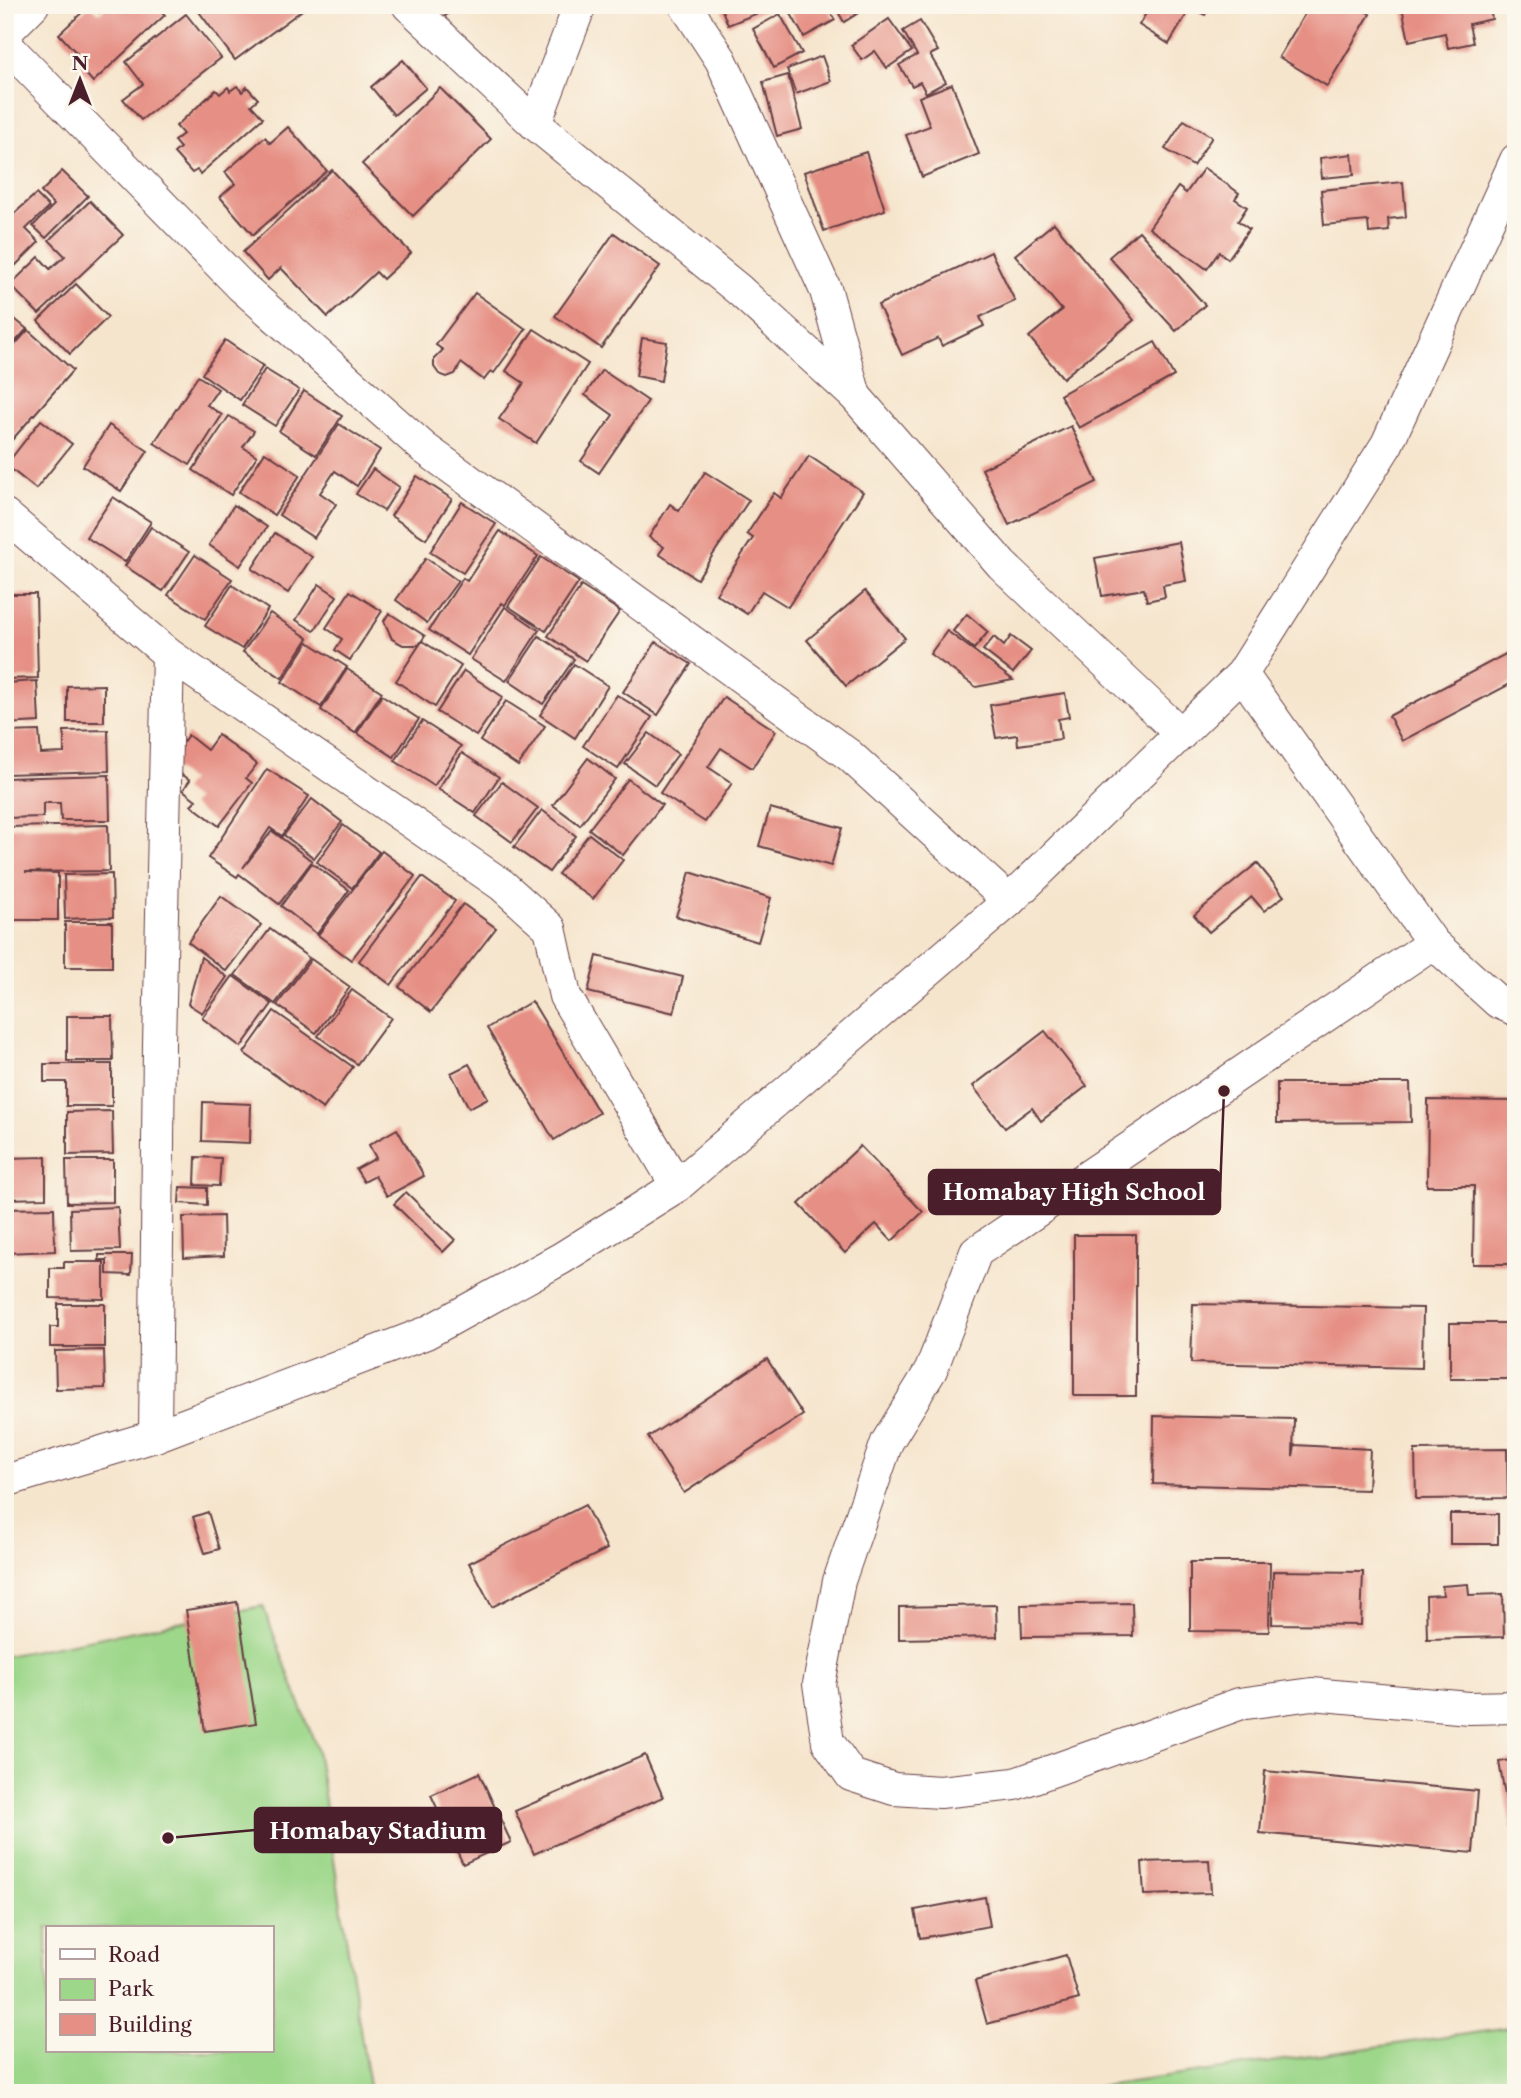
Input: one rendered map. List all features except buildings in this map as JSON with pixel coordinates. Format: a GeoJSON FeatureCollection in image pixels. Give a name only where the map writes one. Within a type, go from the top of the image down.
{"type":"FeatureCollection","features":[{"type":"Feature","properties":{"kind":"street"},"geometry":{"type":"LineString","coordinates":[[5,33],[33,5]]}},
{"type":"Feature","properties":{"kind":"street"},"geometry":{"type":"LineString","coordinates":[[408,5],[535,124],[738,290],[855,396],[1002,565],[1181,734]]}},
{"type":"Feature","properties":{"kind":"street"},"geometry":{"type":"LineString","coordinates":[[535,124],[580,5]]}},
{"type":"Feature","properties":{"kind":"street"},"geometry":{"type":"LineString","coordinates":[[685,5],[721,60],[826,291],[855,396]]}},
{"type":"Feature","properties":{"kind":"street"},"geometry":{"type":"LineString","coordinates":[[5,44],[241,286],[424,448],[849,755],[1009,901]]}},
{"type":"Feature","properties":{"kind":"street"},"geometry":{"type":"LineString","coordinates":[[5,1482],[155,1436],[426,1333],[562,1258],[677,1186],[1009,901],[1242,674],[1387,444],[1516,160]]}},
{"type":"Feature","properties":{"kind":"street"},"geometry":{"type":"LineString","coordinates":[[5,515],[168,654],[502,885],[550,928],[565,996],[677,1186]]}},
{"type":"Feature","properties":{"kind":"street"},"geometry":{"type":"LineString","coordinates":[[155,1436],[159,1030],[168,654]]}},
{"type":"Feature","properties":{"kind":"street"},"geometry":{"type":"LineString","coordinates":[[1242,674],[1433,943],[1498,1002],[1516,1010]]}},
{"type":"Feature","properties":{"kind":"street"},"geometry":{"type":"LineString","coordinates":[[1433,943],[976,1252],[931,1370],[887,1442],[839,1581],[819,1684],[828,1742],[851,1775],[894,1789],[940,1792],[1015,1784],[1238,1704],[1312,1694],[1469,1708],[1516,1707]]}},
{"type":"Feature","properties":{"kind":"green space"},"geometry":{"type":"Polygon","coordinates":[[[263,1606],[317,1749],[370,2093],[5,2093],[5,1656],[263,1606]]]}},
{"type":"Feature","properties":{"kind":"green space"},"geometry":{"type":"Polygon","coordinates":[[[1516,2027],[1516,2093],[1054,2093],[1516,2027]]]}},
{"type":"Feature","properties":{"kind":"place","name":"Homabay High School"},"geometry":{"type":"Point","coordinates":[1224,1091]}},
{"type":"Feature","properties":{"kind":"place","name":"Homabay Stadium"},"geometry":{"type":"Point","coordinates":[168,1838]}}]}
